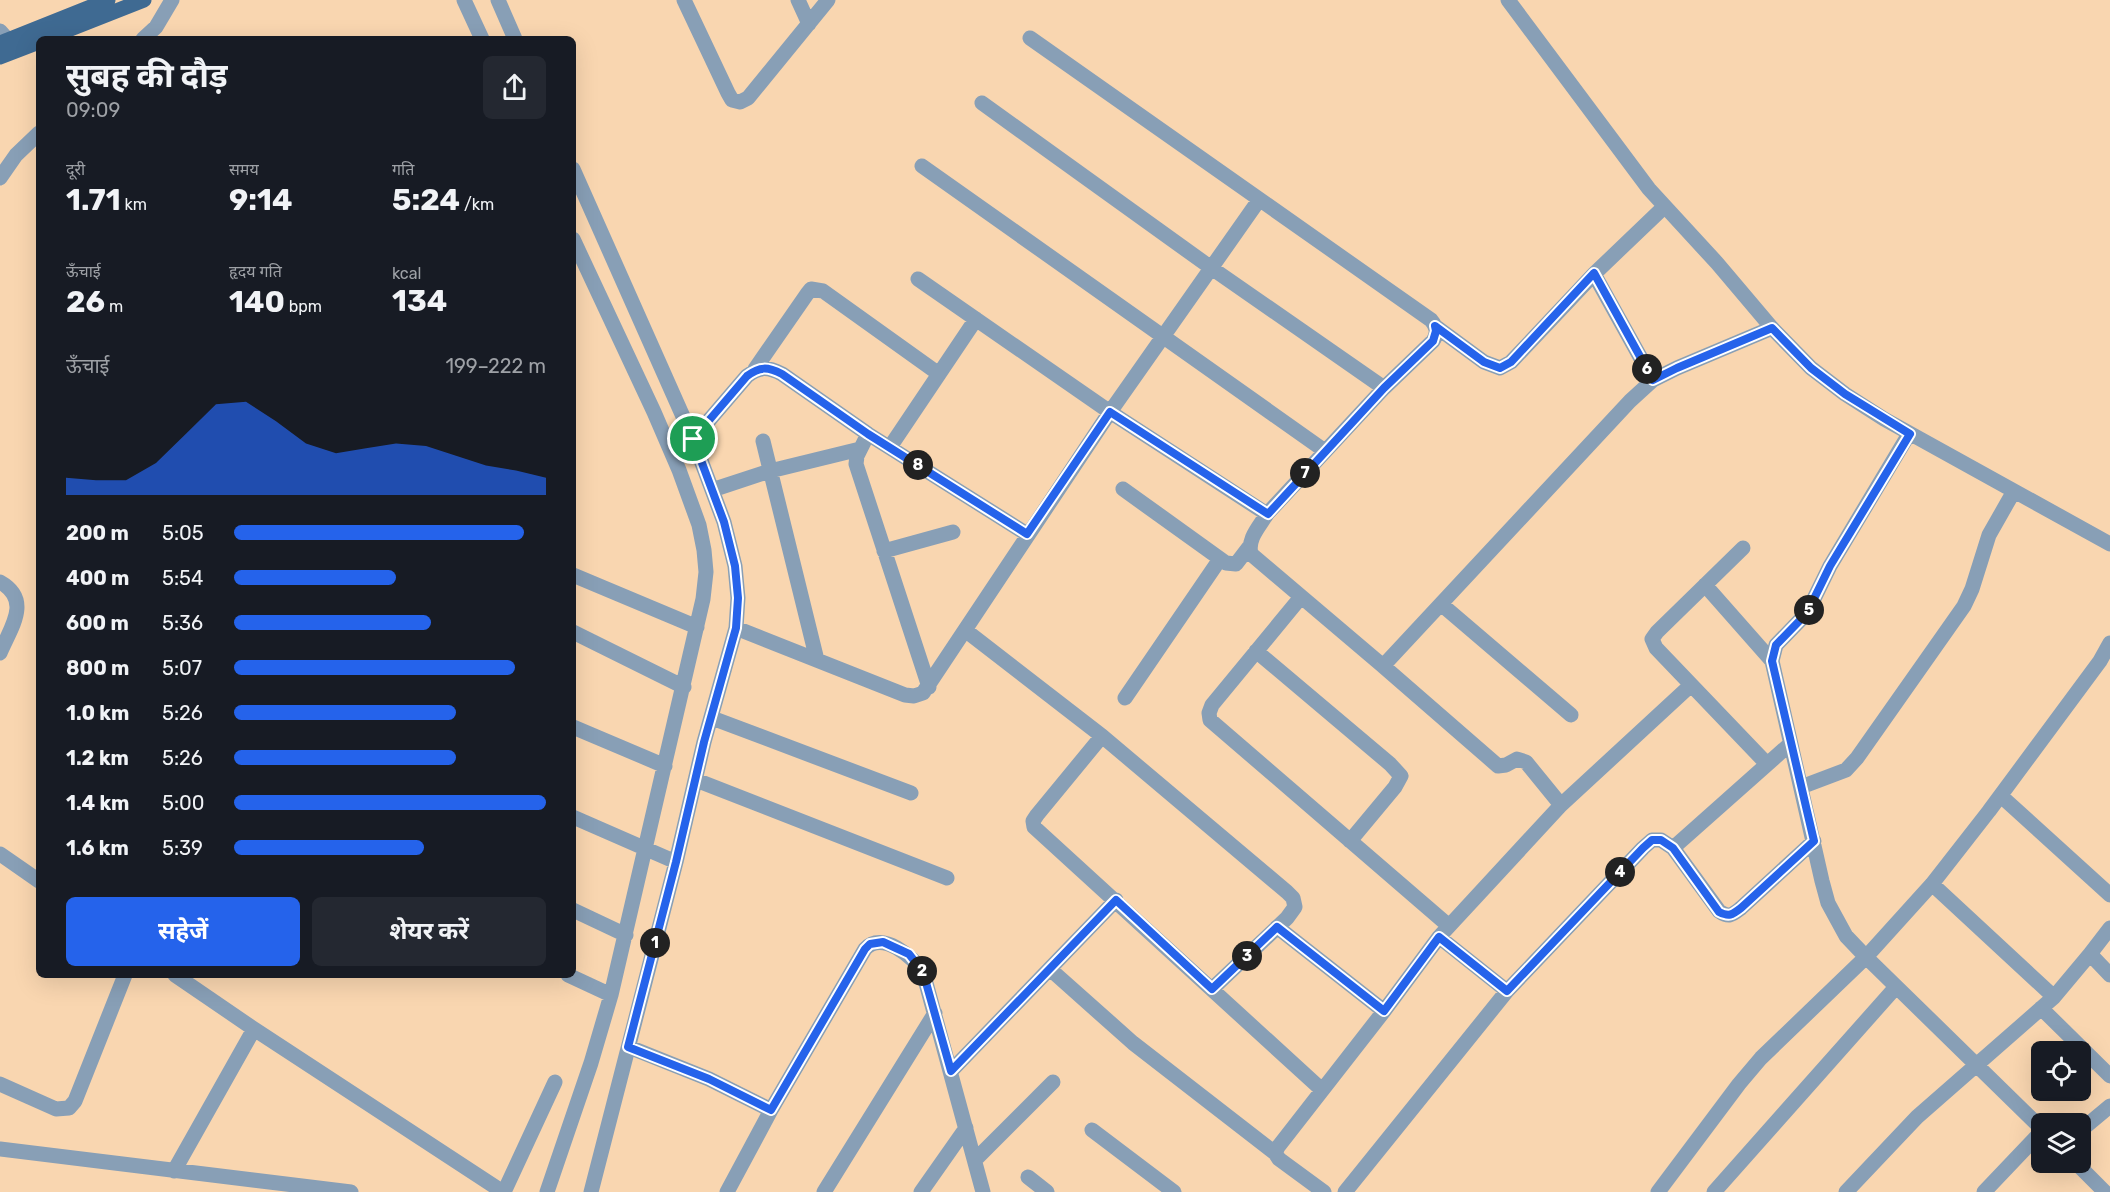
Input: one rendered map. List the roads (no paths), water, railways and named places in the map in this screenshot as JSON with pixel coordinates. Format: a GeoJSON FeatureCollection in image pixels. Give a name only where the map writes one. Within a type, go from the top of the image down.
{"type":"FeatureCollection","features":[{"type":"Feature","properties":{"kind":"main road"},"geometry":{"type":"LineString","coordinates":[[3,38],[108,0]]}},
{"type":"Feature","properties":{"kind":"main road"},"geometry":{"type":"LineString","coordinates":[[53,36],[144,0]]}},
{"type":"Feature","properties":{"kind":"main road"},"geometry":{"type":"LineString","coordinates":[[0,57],[36,43]]}},
{"type":"Feature","properties":{"kind":"street"},"geometry":{"type":"LineString","coordinates":[[146,36],[156,27],[172,0]]}},
{"type":"Feature","properties":{"kind":"street"},"geometry":{"type":"LineString","coordinates":[[464,0],[481,36]]}},
{"type":"Feature","properties":{"kind":"street"},"geometry":{"type":"LineString","coordinates":[[498,0],[514,36]]}},
{"type":"Feature","properties":{"kind":"street"},"geometry":{"type":"LineString","coordinates":[[684,0],[728,93],[732,100],[740,102],[748,98],[828,0]]}},
{"type":"Feature","properties":{"kind":"street"},"geometry":{"type":"LineString","coordinates":[[798,0],[809,24]]}},
{"type":"Feature","properties":{"kind":"street"},"geometry":{"type":"LineString","coordinates":[[1508,0],[1619,152],[1664,207],[1717,263],[1772,328],[1811,368],[1845,394],[1910,434],[2110,544]]}},
{"type":"Feature","properties":{"kind":"street"},"geometry":{"type":"LineString","coordinates":[[1030,38],[1431,320],[1435,326],[1484,362],[1500,368],[1511,362],[1594,273],[1664,207]]}},
{"type":"Feature","properties":{"kind":"street"},"geometry":{"type":"LineString","coordinates":[[982,103],[1210,267],[1384,388]]}},
{"type":"Feature","properties":{"kind":"street"},"geometry":{"type":"LineString","coordinates":[[0,178],[16,155],[36,136]]}},
{"type":"Feature","properties":{"kind":"street"},"geometry":{"type":"LineString","coordinates":[[922,166],[1325,451]]}},
{"type":"Feature","properties":{"kind":"street"},"geometry":{"type":"LineString","coordinates":[[548,1192],[591,1063],[649,850],[665,766],[704,599],[706,572],[699,525],[586,237],[576,185]]}},
{"type":"Feature","properties":{"kind":"street"},"geometry":{"type":"LineString","coordinates":[[736,628],[905,695],[914,696],[923,693],[1110,412],[1259,200]]}},
{"type":"Feature","properties":{"kind":"street"},"geometry":{"type":"LineString","coordinates":[[586,237],[693,439],[724,522],[735,566],[738,598],[736,628],[673,861],[591,1192]]}},
{"type":"Feature","properties":{"kind":"street"},"geometry":{"type":"LineString","coordinates":[[1594,273],[1653,380]]}},
{"type":"Feature","properties":{"kind":"street"},"geometry":{"type":"LineString","coordinates":[[918,279],[1110,412],[1268,514]]}},
{"type":"Feature","properties":{"kind":"street"},"geometry":{"type":"LineString","coordinates":[[693,439],[755,369],[811,289],[823,291],[939,374]]}},
{"type":"Feature","properties":{"kind":"street"},"geometry":{"type":"LineString","coordinates":[[890,447],[976,319]]}},
{"type":"Feature","properties":{"kind":"street"},"geometry":{"type":"LineString","coordinates":[[1123,489],[1220,560],[1232,565],[1236,564],[1268,514],[1384,388],[1433,341],[1435,326]]}},
{"type":"Feature","properties":{"kind":"street"},"geometry":{"type":"LineString","coordinates":[[1383,666],[1630,401],[1653,380],[1772,328]]}},
{"type":"Feature","properties":{"kind":"street"},"geometry":{"type":"LineString","coordinates":[[755,369],[768,367],[782,374],[868,434],[1027,534]]}},
{"type":"Feature","properties":{"kind":"street"},"geometry":{"type":"LineString","coordinates":[[868,434],[860,449],[856,464],[929,687]]}},
{"type":"Feature","properties":{"kind":"street"},"geometry":{"type":"LineString","coordinates":[[1910,434],[1830,566],[1807,613],[1776,645],[1772,661],[1822,881],[1836,920],[1846,936],[1866,957],[2031,1119]]}},
{"type":"Feature","properties":{"kind":"street"},"geometry":{"type":"LineString","coordinates":[[763,441],[817,660]]}},
{"type":"Feature","properties":{"kind":"street"},"geometry":{"type":"LineString","coordinates":[[712,490],[770,471],[860,449]]}},
{"type":"Feature","properties":{"kind":"street"},"geometry":{"type":"LineString","coordinates":[[1801,787],[1846,770],[1857,758],[1964,606],[1972,590],[1989,535],[2014,491]]}},
{"type":"Feature","properties":{"kind":"street"},"geometry":{"type":"LineString","coordinates":[[884,551],[953,532]]}},
{"type":"Feature","properties":{"kind":"street"},"geometry":{"type":"LineString","coordinates":[[1249,547],[1257,561],[1498,766],[1506,765],[1517,759],[1526,762],[1561,805]]}},
{"type":"Feature","properties":{"kind":"street"},"geometry":{"type":"LineString","coordinates":[[1743,548],[1656,632],[1652,639],[1656,648],[1767,764]]}},
{"type":"Feature","properties":{"kind":"street"},"geometry":{"type":"LineString","coordinates":[[1125,698],[1220,560]]}},
{"type":"Feature","properties":{"kind":"street"},"geometry":{"type":"LineString","coordinates":[[576,576],[697,627]]}},
{"type":"Feature","properties":{"kind":"street"},"geometry":{"type":"LineString","coordinates":[[0,582],[9,587],[18,602],[17,613],[0,653]]}},
{"type":"Feature","properties":{"kind":"street"},"geometry":{"type":"LineString","coordinates":[[1705,585],[1772,661]]}},
{"type":"Feature","properties":{"kind":"street"},"geometry":{"type":"LineString","coordinates":[[1301,597],[1212,705],[1209,713],[1210,720],[1350,841],[1507,991]]}},
{"type":"Feature","properties":{"kind":"street"},"geometry":{"type":"LineString","coordinates":[[1441,604],[1571,714]]}},
{"type":"Feature","properties":{"kind":"street"},"geometry":{"type":"LineString","coordinates":[[965,630],[1102,736],[1293,898],[1295,907],[1212,989]]}},
{"type":"Feature","properties":{"kind":"street"},"geometry":{"type":"LineString","coordinates":[[576,633],[684,687]]}},
{"type":"Feature","properties":{"kind":"street"},"geometry":{"type":"LineString","coordinates":[[1658,1192],[1761,1058],[1866,957],[1932,884],[2105,664],[2110,643]]}},
{"type":"Feature","properties":{"kind":"street"},"geometry":{"type":"LineString","coordinates":[[1256,651],[1390,764],[1401,776],[1399,783],[1350,841]]}},
{"type":"Feature","properties":{"kind":"street"},"geometry":{"type":"LineString","coordinates":[[1275,1153],[1444,932],[1561,805],[1691,685]]}},
{"type":"Feature","properties":{"kind":"street"},"geometry":{"type":"LineString","coordinates":[[712,718],[911,793]]}},
{"type":"Feature","properties":{"kind":"street"},"geometry":{"type":"LineString","coordinates":[[576,728],[665,766]]}},
{"type":"Feature","properties":{"kind":"street"},"geometry":{"type":"LineString","coordinates":[[1102,736],[1033,821],[1034,827],[1322,1090]]}},
{"type":"Feature","properties":{"kind":"street"},"geometry":{"type":"LineString","coordinates":[[1673,848],[1790,744]]}},
{"type":"Feature","properties":{"kind":"street"},"geometry":{"type":"LineString","coordinates":[[696,780],[947,878]]}},
{"type":"Feature","properties":{"kind":"street"},"geometry":{"type":"LineString","coordinates":[[2001,796],[2110,895]]}},
{"type":"Feature","properties":{"kind":"street"},"geometry":{"type":"LineString","coordinates":[[576,818],[673,861]]}},
{"type":"Feature","properties":{"kind":"street"},"geometry":{"type":"LineString","coordinates":[[1345,1192],[1507,991],[1652,840],[1661,840],[1673,848],[1719,912],[1726,916],[1732,915],[1814,841]]}},
{"type":"Feature","properties":{"kind":"street"},"geometry":{"type":"LineString","coordinates":[[0,854],[36,879]]}},
{"type":"Feature","properties":{"kind":"street"},"geometry":{"type":"LineString","coordinates":[[1932,884],[2054,997]]}},
{"type":"Feature","properties":{"kind":"street"},"geometry":{"type":"LineString","coordinates":[[951,1071],[1051,970],[1116,900]]}},
{"type":"Feature","properties":{"kind":"street"},"geometry":{"type":"LineString","coordinates":[[576,911],[626,935]]}},
{"type":"Feature","properties":{"kind":"street"},"geometry":{"type":"LineString","coordinates":[[1277,927],[1384,1011]]}},
{"type":"Feature","properties":{"kind":"street"},"geometry":{"type":"LineString","coordinates":[[1846,1192],[1917,1117],[2054,997],[2110,928]]}},
{"type":"Feature","properties":{"kind":"street"},"geometry":{"type":"LineString","coordinates":[[729,1191],[771,1110],[870,944],[883,942],[909,954],[923,972],[983,1192]]}},
{"type":"Feature","properties":{"kind":"street"},"geometry":{"type":"LineString","coordinates":[[2090,954],[2110,975]]}},
{"type":"Feature","properties":{"kind":"street"},"geometry":{"type":"LineString","coordinates":[[1051,970],[1133,1043],[1324,1192]]}},
{"type":"Feature","properties":{"kind":"street"},"geometry":{"type":"LineString","coordinates":[[0,1084],[56,1109],[69,1108],[75,1101],[124,978]]}},
{"type":"Feature","properties":{"kind":"street"},"geometry":{"type":"LineString","coordinates":[[179,978],[504,1192],[555,1082]]}},
{"type":"Feature","properties":{"kind":"street"},"geometry":{"type":"LineString","coordinates":[[574,978],[611,995]]}},
{"type":"Feature","properties":{"kind":"street"},"geometry":{"type":"LineString","coordinates":[[1714,1192],[1896,987]]}},
{"type":"Feature","properties":{"kind":"street"},"geometry":{"type":"LineString","coordinates":[[2042,1008],[2110,1076]]}},
{"type":"Feature","properties":{"kind":"street"},"geometry":{"type":"LineString","coordinates":[[824,1192],[935,1013]]}},
{"type":"Feature","properties":{"kind":"street"},"geometry":{"type":"LineString","coordinates":[[174,1171],[254,1029]]}},
{"type":"Feature","properties":{"kind":"street"},"geometry":{"type":"LineString","coordinates":[[628,1047],[709,1079],[771,1110]]}},
{"type":"Feature","properties":{"kind":"street"},"geometry":{"type":"LineString","coordinates":[[975,1160],[1053,1082]]}},
{"type":"Feature","properties":{"kind":"street"},"geometry":{"type":"LineString","coordinates":[[2091,1122],[2110,1106]]}},
{"type":"Feature","properties":{"kind":"street"},"geometry":{"type":"LineString","coordinates":[[921,1192],[966,1128]]}},
{"type":"Feature","properties":{"kind":"street"},"geometry":{"type":"LineString","coordinates":[[1092,1130],[1174,1192]]}},
{"type":"Feature","properties":{"kind":"street"},"geometry":{"type":"LineString","coordinates":[[1984,1192],[2031,1142]]}},
{"type":"Feature","properties":{"kind":"street"},"geometry":{"type":"LineString","coordinates":[[0,1149],[326,1191],[351,1192]]}},
{"type":"Feature","properties":{"kind":"street"},"geometry":{"type":"LineString","coordinates":[[2086,1173],[2105,1192]]}},
{"type":"Feature","properties":{"kind":"street"},"geometry":{"type":"LineString","coordinates":[[1028,1178],[1047,1192]]}}]}
